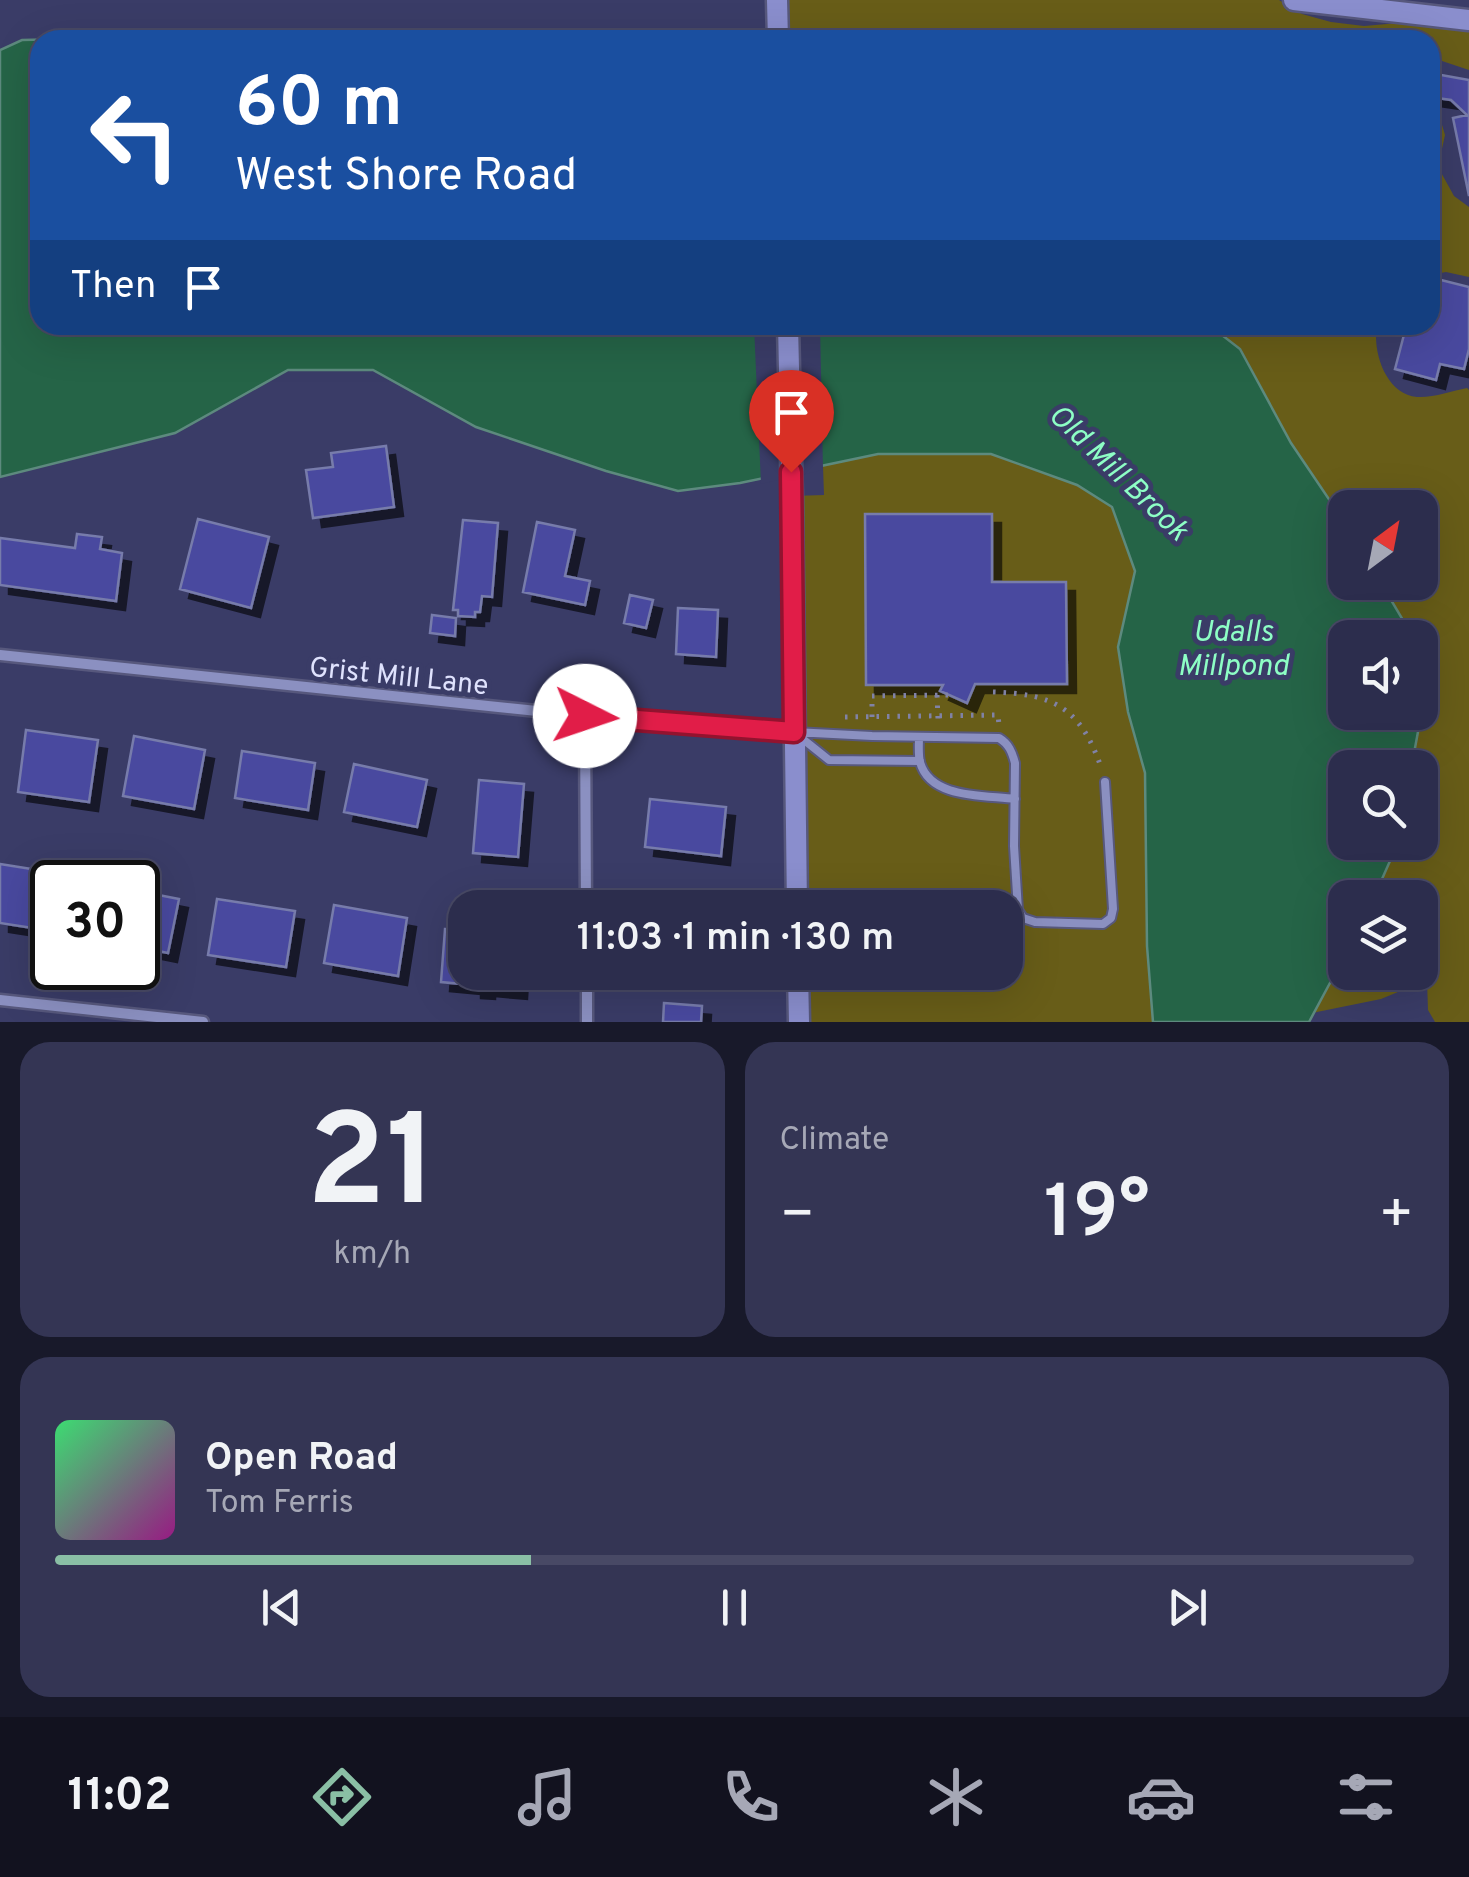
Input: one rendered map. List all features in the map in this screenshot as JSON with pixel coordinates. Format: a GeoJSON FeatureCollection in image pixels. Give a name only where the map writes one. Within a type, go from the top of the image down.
{"type":"FeatureCollection","features":[{"type":"Feature","properties":{"kind":"main road"},"geometry":{"type":"LineString","coordinates":[[778,0],[778,30]]}},
{"type":"Feature","properties":{"kind":"main road"},"geometry":{"type":"LineString","coordinates":[[1294,0],[1469,20]]}},
{"type":"Feature","properties":{"kind":"main road"},"geometry":{"type":"LineString","coordinates":[[788,335],[797,890]]}},
{"type":"Feature","properties":{"kind":"main road"},"geometry":{"type":"LineString","coordinates":[[798,990],[798,1022]]}},
{"type":"Feature","properties":{"kind":"street","name":"Grist Mill Lane"},"geometry":{"type":"LineString","coordinates":[[0,655],[585,716],[794,732]]}},
{"type":"Feature","properties":{"kind":"street"},"geometry":{"type":"LineString","coordinates":[[585,716],[586,890]]}},
{"type":"Feature","properties":{"kind":"street"},"geometry":{"type":"LineString","coordinates":[[586,990],[587,1022]]}},
{"type":"Feature","properties":{"kind":"street"},"geometry":{"type":"LineString","coordinates":[[0,1000],[203,1022]]}},
{"type":"Feature","properties":{"kind":"lane"},"geometry":{"type":"LineString","coordinates":[[794,732],[999,738],[1012,752],[1015,763],[1018,910],[1023,918],[1035,922],[1103,924],[1110,918],[1114,909],[1105,782]]}},
{"type":"Feature","properties":{"kind":"lane"},"geometry":{"type":"LineString","coordinates":[[794,732],[830,760],[920,761]]}},
{"type":"Feature","properties":{"kind":"lane"},"geometry":{"type":"LineString","coordinates":[[919,736],[920,761],[935,784],[949,790],[1015,799]]}},
{"type":"Feature","properties":{"kind":"path"},"geometry":{"type":"LineString","coordinates":[[992,692],[1038,696],[1069,713],[1092,746],[1105,782]]}},
{"type":"Feature","properties":{"kind":"path"},"geometry":{"type":"LineString","coordinates":[[938,695],[938,710]]}},
{"type":"Feature","properties":{"kind":"path"},"geometry":{"type":"LineString","coordinates":[[872,716],[872,696],[948,695]]}},
{"type":"Feature","properties":{"kind":"path"},"geometry":{"type":"LineString","coordinates":[[836,716],[998,715],[999,738]]}},
{"type":"Feature","properties":{"kind":"shaded area"},"geometry":{"type":"Polygon","coordinates":[[[777,0],[1279,0],[1302,14],[1331,22],[1364,26],[1410,22],[1469,31],[1469,70],[1440,60],[1440,30],[778,30],[777,0]]]}},
{"type":"Feature","properties":{"kind":"shaded area"},"geometry":{"type":"Polygon","coordinates":[[[1440,118],[1445,135],[1440,158],[1440,118]]]}},
{"type":"Feature","properties":{"kind":"shaded area"},"geometry":{"type":"Polygon","coordinates":[[[1440,171],[1454,196],[1469,207],[1469,277],[1440,273],[1440,171]]]}},
{"type":"Feature","properties":{"kind":"shaded area"},"geometry":{"type":"Polygon","coordinates":[[[1216,335],[1376,335],[1379,359],[1389,380],[1406,394],[1417,397],[1469,390],[1469,1022],[1435,1022],[1428,1010],[1427,990],[1438,990],[1438,880],[1382,880],[1390,860],[1438,860],[1438,750],[1415,750],[1418,730],[1438,730],[1438,620],[1403,620],[1391,600],[1438,600],[1438,490],[1328,490],[1328,498],[1216,335]]]}},
{"type":"Feature","properties":{"kind":"shaded area"},"geometry":{"type":"Polygon","coordinates":[[[878,454],[991,454],[1077,485],[1112,507],[1135,571],[1118,648],[1128,712],[1145,773],[1147,946],[1153,1022],[799,1022],[799,990],[1023,990],[1023,890],[798,890],[792,496],[824,495],[823,466],[878,454]]]}},
{"type":"Feature","properties":{"kind":"shaded area"},"geometry":{"type":"Polygon","coordinates":[[[1328,985],[1328,990],[1403,990],[1381,999],[1312,1013],[1328,985]]]}},
{"type":"Feature","properties":{"kind":"water","name":"Udalls Millpond"},"geometry":{"type":"Polygon","coordinates":[[[30,40],[30,335],[1222,335],[1240,349],[1291,443],[1328,498],[1328,600],[1391,600],[1403,620],[1328,620],[1328,730],[1418,730],[1415,750],[1328,750],[1328,860],[1390,860],[1382,880],[1328,880],[1328,987],[1309,1022],[1153,1022],[1147,946],[1145,773],[1128,712],[1118,647],[1135,571],[1112,507],[1077,485],[991,454],[878,454],[740,483],[678,491],[476,427],[373,370],[288,370],[175,433],[0,477],[0,50],[30,40]]]}},
{"type":"Feature","properties":{"kind":"pier"},"geometry":{"type":"Polygon","coordinates":[[[754,335],[820,335],[823,470],[761,484],[754,335]]]}},
{"type":"Feature","properties":{"kind":"building"},"geometry":{"type":"Polygon","coordinates":[[[1440,75],[1469,80],[1469,196],[1453,118],[1467,115],[1451,100],[1440,98],[1440,75]]]}},
{"type":"Feature","properties":{"kind":"building"},"geometry":{"type":"Polygon","coordinates":[[[1440,280],[1469,287],[1469,349],[1464,369],[1440,364],[1436,380],[1395,369],[1404,335],[1440,335],[1440,280]]]}},
{"type":"Feature","properties":{"kind":"building"},"geometry":{"type":"Polygon","coordinates":[[[386,446],[394,507],[313,518],[306,470],[333,467],[331,453],[386,446]]]}},
{"type":"Feature","properties":{"kind":"building"},"geometry":{"type":"Polygon","coordinates":[[[865,514],[992,514],[992,582],[1066,582],[1067,684],[975,684],[967,703],[940,691],[943,685],[866,685],[865,514]]]}},
{"type":"Feature","properties":{"kind":"building"},"geometry":{"type":"Polygon","coordinates":[[[198,519],[269,537],[251,608],[180,589],[198,519]]]}},
{"type":"Feature","properties":{"kind":"building"},"geometry":{"type":"Polygon","coordinates":[[[463,520],[498,523],[492,597],[482,596],[480,612],[475,612],[475,617],[458,616],[458,610],[453,610],[463,520]]]}},
{"type":"Feature","properties":{"kind":"building"},"geometry":{"type":"Polygon","coordinates":[[[537,522],[575,530],[565,576],[590,581],[585,605],[523,592],[537,522]]]}},
{"type":"Feature","properties":{"kind":"building"},"geometry":{"type":"Polygon","coordinates":[[[77,534],[102,537],[100,549],[122,553],[116,601],[0,585],[0,538],[75,548],[77,534]]]}},
{"type":"Feature","properties":{"kind":"building"},"geometry":{"type":"Polygon","coordinates":[[[630,595],[653,600],[646,628],[624,623],[630,595]]]}},
{"type":"Feature","properties":{"kind":"building"},"geometry":{"type":"Polygon","coordinates":[[[678,608],[718,610],[716,657],[676,654],[678,608]]]}},
{"type":"Feature","properties":{"kind":"building"},"geometry":{"type":"Polygon","coordinates":[[[432,615],[456,618],[455,636],[430,633],[432,615]]]}},
{"type":"Feature","properties":{"kind":"building"},"geometry":{"type":"Polygon","coordinates":[[[26,730],[98,740],[89,802],[18,792],[26,730]]]}},
{"type":"Feature","properties":{"kind":"building"},"geometry":{"type":"Polygon","coordinates":[[[134,736],[205,750],[194,809],[123,796],[134,736]]]}},
{"type":"Feature","properties":{"kind":"building"},"geometry":{"type":"Polygon","coordinates":[[[242,751],[315,763],[308,810],[235,798],[242,751]]]}},
{"type":"Feature","properties":{"kind":"building"},"geometry":{"type":"Polygon","coordinates":[[[354,764],[427,780],[417,827],[344,812],[354,764]]]}},
{"type":"Feature","properties":{"kind":"building"},"geometry":{"type":"Polygon","coordinates":[[[479,780],[524,784],[518,857],[473,853],[479,780]]]}},
{"type":"Feature","properties":{"kind":"building"},"geometry":{"type":"Polygon","coordinates":[[[650,799],[726,807],[721,856],[645,847],[650,799]]]}},
{"type":"Feature","properties":{"kind":"building"},"geometry":{"type":"Polygon","coordinates":[[[0,864],[30,869],[30,928],[0,923],[0,864]]]}},
{"type":"Feature","properties":{"kind":"building"},"geometry":{"type":"Polygon","coordinates":[[[160,895],[179,899],[168,953],[160,951],[160,895]]]}},
{"type":"Feature","properties":{"kind":"building"},"geometry":{"type":"Polygon","coordinates":[[[217,899],[295,911],[286,967],[208,955],[217,899]]]}},
{"type":"Feature","properties":{"kind":"building"},"geometry":{"type":"Polygon","coordinates":[[[334,905],[407,918],[398,976],[324,963],[334,905]]]}},
{"type":"Feature","properties":{"kind":"building"},"geometry":{"type":"Polygon","coordinates":[[[445,929],[448,929],[448,983],[441,982],[445,929]]]}},
{"type":"Feature","properties":{"kind":"building"},"geometry":{"type":"Polygon","coordinates":[[[664,1003],[702,1006],[701,1022],[663,1022],[664,1003]]]}},
{"type":"Feature","properties":{"kind":"route"},"geometry":{"type":"LineString","coordinates":[[585,716],[794,732],[791,472]]}},
{"type":"Feature","properties":{"kind":"water label","name":"Old Mill Brook"},"geometry":{"type":"Point","coordinates":[1119,472]}}]}
